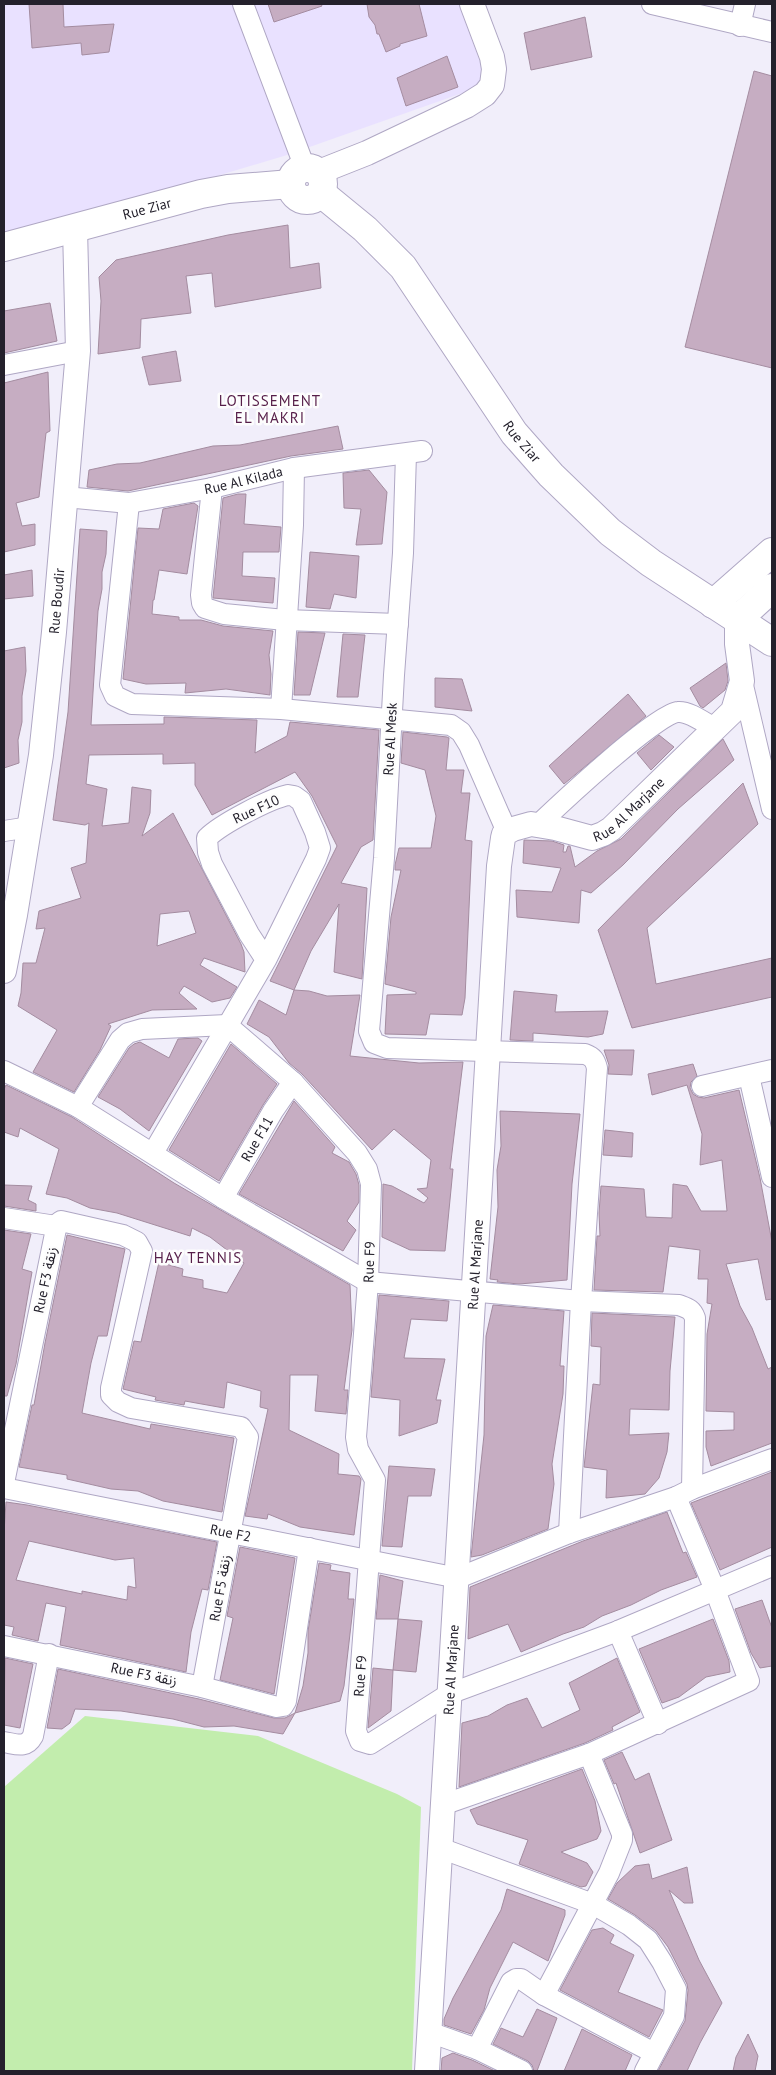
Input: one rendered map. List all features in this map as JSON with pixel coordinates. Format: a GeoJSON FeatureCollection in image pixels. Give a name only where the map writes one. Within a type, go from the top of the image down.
{"type":"FeatureCollection","features":[{"type":"Feature","properties":{"kind":"main road","name":"Rue Ziar"},"geometry":{"type":"LineString","coordinates":[[4,248],[201,194],[309,179],[365,229],[403,267],[514,433],[551,475],[610,532],[651,563],[772,642]]}},
{"type":"Feature","properties":{"kind":"main road"},"geometry":{"type":"LineString","coordinates":[[713,604],[772,552]]}},
{"type":"Feature","properties":{"kind":"main road"},"geometry":{"type":"LineString","coordinates":[[737,620],[772,588]]}},
{"type":"Feature","properties":{"kind":"street"},"geometry":{"type":"LineString","coordinates":[[243,4],[309,179],[466,106],[485,94],[492,85],[494,69],[492,57],[472,4]]}},
{"type":"Feature","properties":{"kind":"street"},"geometry":{"type":"LineString","coordinates":[[652,4],[772,32]]}},
{"type":"Feature","properties":{"kind":"street"},"geometry":{"type":"LineString","coordinates":[[740,26],[744,4]]}},
{"type":"Feature","properties":{"kind":"street","name":"Rue Boudir"},"geometry":{"type":"LineString","coordinates":[[4,971],[9,916],[30,827],[41,755],[78,351],[75,228]]}},
{"type":"Feature","properties":{"kind":"street"},"geometry":{"type":"LineString","coordinates":[[4,365],[78,351]]}},
{"type":"Feature","properties":{"kind":"street","name":"Rue Al Kilada"},"geometry":{"type":"LineString","coordinates":[[65,497],[129,504],[212,488],[294,468],[414,453]]}},
{"type":"Feature","properties":{"kind":"street","name":"Rue Al Mesk"},"geometry":{"type":"LineString","coordinates":[[414,453],[406,501],[384,858],[370,1038],[374,1043],[387,1048],[489,1052]]}},
{"type":"Feature","properties":{"kind":"street"},"geometry":{"type":"LineString","coordinates":[[281,710],[285,620],[293,525],[294,468]]}},
{"type":"Feature","properties":{"kind":"street"},"geometry":{"type":"LineString","coordinates":[[212,488],[201,595],[203,606],[224,614],[285,620],[398,624]]}},
{"type":"Feature","properties":{"kind":"street"},"geometry":{"type":"LineString","coordinates":[[129,504],[110,685],[115,696],[132,704],[281,710],[447,724],[461,732],[469,745],[507,832]]}},
{"type":"Feature","properties":{"kind":"street","name":"Rue Al Marjane"},"geometry":{"type":"LineString","coordinates":[[427,2071],[448,1694],[458,1578],[499,866],[503,838],[507,832],[521,826],[539,824],[586,838],[603,834],[716,729],[733,711],[742,681],[737,644],[737,620]]}},
{"type":"Feature","properties":{"kind":"street"},"geometry":{"type":"LineString","coordinates":[[742,681],[772,809]]}},
{"type":"Feature","properties":{"kind":"street"},"geometry":{"type":"LineString","coordinates":[[539,824],[581,785],[647,730],[672,713],[684,712],[716,729]]}},
{"type":"Feature","properties":{"kind":"street","name":"Rue F10"},"geometry":{"type":"LineString","coordinates":[[153,1153],[266,960],[295,904],[320,848],[301,801],[294,796],[282,796],[252,810],[222,826],[207,838],[208,852],[212,864],[249,934],[266,960]]}},
{"type":"Feature","properties":{"kind":"street"},"geometry":{"type":"LineString","coordinates":[[4,831],[30,827]]}},
{"type":"Feature","properties":{"kind":"street"},"geometry":{"type":"LineString","coordinates":[[78,1107],[120,1040],[128,1033],[142,1029],[228,1024]]}},
{"type":"Feature","properties":{"kind":"street","name":"Rue F9"},"geometry":{"type":"LineString","coordinates":[[228,1024],[293,1082],[357,1153],[367,1169],[371,1184],[368,1282],[356,1437],[358,1448],[375,1480],[356,1731],[360,1741],[370,1744],[448,1694]]}},
{"type":"Feature","properties":{"kind":"street"},"geometry":{"type":"LineString","coordinates":[[489,1052],[585,1054],[595,1060],[597,1068],[581,1301],[569,1533]]}},
{"type":"Feature","properties":{"kind":"street"},"geometry":{"type":"LineString","coordinates":[[4,1070],[78,1107],[222,1198],[368,1282],[474,1293],[581,1301],[679,1304],[693,1312],[695,1318],[684,1493],[715,1590],[749,1681],[589,1754],[442,1804]]}},
{"type":"Feature","properties":{"kind":"street"},"geometry":{"type":"LineString","coordinates":[[702,1086],[772,1070]]}},
{"type":"Feature","properties":{"kind":"street"},"geometry":{"type":"LineString","coordinates":[[749,1076],[772,1177]]}},
{"type":"Feature","properties":{"kind":"street","name":"Rue F11"},"geometry":{"type":"LineString","coordinates":[[222,1198],[273,1111],[293,1082]]}},
{"type":"Feature","properties":{"kind":"street"},"geometry":{"type":"LineString","coordinates":[[4,1218],[56,1225]]}},
{"type":"Feature","properties":{"kind":"street","name":"Rue F5 زنقة"},"geometry":{"type":"LineString","coordinates":[[56,1225],[61,1222],[98,1228],[132,1239],[142,1251],[111,1395],[124,1406],[242,1427],[248,1437],[202,1686]]}},
{"type":"Feature","properties":{"kind":"street","name":"Rue F3 زنقة"},"geometry":{"type":"LineString","coordinates":[[4,1483],[56,1225]]}},
{"type":"Feature","properties":{"kind":"street"},"geometry":{"type":"LineString","coordinates":[[458,1578],[569,1533],[684,1493],[772,1459]]}},
{"type":"Feature","properties":{"kind":"street","name":"Rue F2"},"geometry":{"type":"LineString","coordinates":[[4,1488],[458,1578]]}},
{"type":"Feature","properties":{"kind":"street","name":"Rue F3 زنقة"},"geometry":{"type":"LineString","coordinates":[[4,1646],[202,1686],[277,1707],[283,1706],[286,1702],[309,1548]]}},
{"type":"Feature","properties":{"kind":"street"},"geometry":{"type":"LineString","coordinates":[[448,1694],[618,1631],[772,1566]]}},
{"type":"Feature","properties":{"kind":"street"},"geometry":{"type":"LineString","coordinates":[[618,1631],[658,1724]]}},
{"type":"Feature","properties":{"kind":"street"},"geometry":{"type":"LineString","coordinates":[[4,1742],[23,1746],[30,1743],[49,1654]]}},
{"type":"Feature","properties":{"kind":"street"},"geometry":{"type":"LineString","coordinates":[[544,1995],[609,1873],[622,1840],[622,1834],[589,1754]]}},
{"type":"Feature","properties":{"kind":"street"},"geometry":{"type":"LineString","coordinates":[[440,1848],[593,1904],[629,1925],[648,1940],[676,1989],[674,2016],[645,2071]]}},
{"type":"Feature","properties":{"kind":"street"},"geometry":{"type":"LineString","coordinates":[[477,2049],[512,1982],[516,1979],[654,2053]]}},
{"type":"Feature","properties":{"kind":"street"},"geometry":{"type":"LineString","coordinates":[[429,2032],[477,2049],[522,2071]]}},
{"type":"Feature","properties":{"kind":"shaded area"},"geometry":{"type":"Polygon","coordinates":[[[4,4],[459,4],[488,84],[287,155],[4,240],[4,4]]]}},
{"type":"Feature","properties":{"kind":"green space"},"geometry":{"type":"Polygon","coordinates":[[[85,1716],[258,1736],[397,1794],[421,1807],[412,2071],[4,2071],[4,1787],[85,1716]]]}},
{"type":"Feature","properties":{"kind":"building"},"geometry":{"type":"Polygon","coordinates":[[[29,4],[63,4],[64,27],[114,24],[109,52],[82,55],[81,43],[32,48],[29,4]]]}},
{"type":"Feature","properties":{"kind":"building"},"geometry":{"type":"Polygon","coordinates":[[[268,4],[321,4],[322,6],[274,22],[268,4]]]}},
{"type":"Feature","properties":{"kind":"building"},"geometry":{"type":"Polygon","coordinates":[[[367,4],[419,4],[427,36],[400,44],[400,46],[386,52],[379,34],[377,34],[375,25],[369,17],[367,4]]]}},
{"type":"Feature","properties":{"kind":"building"},"geometry":{"type":"Polygon","coordinates":[[[585,17],[592,57],[531,70],[524,33],[585,17]]]}},
{"type":"Feature","properties":{"kind":"building"},"geometry":{"type":"Polygon","coordinates":[[[447,56],[458,87],[406,106],[397,78],[447,56]]]}},
{"type":"Feature","properties":{"kind":"building"},"geometry":{"type":"Polygon","coordinates":[[[754,71],[772,76],[772,368],[685,347],[754,71]]]}},
{"type":"Feature","properties":{"kind":"building"},"geometry":{"type":"Polygon","coordinates":[[[288,225],[290,268],[319,263],[321,288],[215,307],[212,273],[186,276],[191,313],[141,319],[140,348],[98,354],[101,301],[99,277],[116,260],[228,235],[288,225]]]}},
{"type":"Feature","properties":{"kind":"building"},"geometry":{"type":"Polygon","coordinates":[[[50,303],[57,341],[4,353],[4,311],[50,303]]]}},
{"type":"Feature","properties":{"kind":"building"},"geometry":{"type":"Polygon","coordinates":[[[176,351],[181,381],[149,385],[142,357],[176,351]]]}},
{"type":"Feature","properties":{"kind":"building"},"geometry":{"type":"Polygon","coordinates":[[[48,372],[50,431],[46,433],[39,497],[16,503],[22,526],[35,524],[35,545],[4,552],[4,383],[48,372]]]}},
{"type":"Feature","properties":{"kind":"building"},"geometry":{"type":"Polygon","coordinates":[[[338,426],[343,449],[291,456],[128,491],[87,487],[89,470],[117,464],[140,463],[213,446],[240,445],[338,426]]]}},
{"type":"Feature","properties":{"kind":"building"},"geometry":{"type":"Polygon","coordinates":[[[369,470],[387,492],[382,544],[356,545],[361,509],[344,508],[343,473],[369,470]]]}},
{"type":"Feature","properties":{"kind":"building"},"geometry":{"type":"Polygon","coordinates":[[[246,494],[244,524],[281,527],[279,552],[243,552],[242,576],[275,578],[273,603],[213,598],[223,498],[246,494]]]}},
{"type":"Feature","properties":{"kind":"building"},"geometry":{"type":"Polygon","coordinates":[[[194,503],[198,506],[187,574],[159,570],[152,614],[179,617],[179,620],[201,620],[223,626],[273,631],[269,655],[271,674],[270,695],[226,689],[185,693],[186,683],[146,684],[123,679],[138,528],[159,529],[163,509],[194,503]]]}},
{"type":"Feature","properties":{"kind":"building"},"geometry":{"type":"Polygon","coordinates":[[[80,529],[107,531],[106,554],[98,611],[91,725],[164,724],[164,717],[257,720],[255,753],[287,736],[290,722],[379,730],[373,840],[361,847],[341,883],[367,888],[362,979],[334,972],[339,904],[311,951],[294,990],[270,981],[337,846],[312,796],[295,772],[212,815],[195,785],[195,763],[163,764],[163,754],[89,755],[86,784],[107,789],[102,826],[129,823],[132,787],[151,790],[150,813],[142,836],[173,813],[241,944],[244,952],[245,972],[204,958],[200,965],[237,987],[230,998],[212,1002],[184,986],[179,993],[197,1009],[152,1010],[108,1024],[111,1026],[100,1050],[74,1092],[33,1072],[57,1030],[18,1006],[23,963],[36,963],[45,928],[36,929],[39,911],[81,898],[71,868],[86,863],[89,823],[85,825],[53,820],[68,712],[80,529]],[[189,911],[160,914],[157,946],[196,933],[189,911]]]}},
{"type":"Feature","properties":{"kind":"building"},"geometry":{"type":"Polygon","coordinates":[[[310,552],[359,556],[356,598],[334,594],[330,609],[306,607],[310,552]]]}},
{"type":"Feature","properties":{"kind":"building"},"geometry":{"type":"Polygon","coordinates":[[[32,570],[33,596],[4,599],[4,575],[32,570]]]}},
{"type":"Feature","properties":{"kind":"building"},"geometry":{"type":"Polygon","coordinates":[[[298,632],[325,633],[310,695],[294,695],[298,632]]]}},
{"type":"Feature","properties":{"kind":"building"},"geometry":{"type":"Polygon","coordinates":[[[343,634],[365,635],[358,697],[337,697],[343,634]]]}},
{"type":"Feature","properties":{"kind":"building"},"geometry":{"type":"Polygon","coordinates":[[[25,647],[26,671],[22,696],[22,722],[18,740],[19,763],[4,768],[4,651],[25,647]]]}},
{"type":"Feature","properties":{"kind":"building"},"geometry":{"type":"Polygon","coordinates":[[[726,663],[728,681],[725,690],[703,708],[690,688],[726,663]]]}},
{"type":"Feature","properties":{"kind":"building"},"geometry":{"type":"Polygon","coordinates":[[[435,678],[462,679],[472,711],[435,707],[435,678]]]}},
{"type":"Feature","properties":{"kind":"building"},"geometry":{"type":"Polygon","coordinates":[[[628,694],[646,716],[564,784],[549,766],[628,694]]]}},
{"type":"Feature","properties":{"kind":"building"},"geometry":{"type":"Polygon","coordinates":[[[403,732],[449,738],[446,770],[464,770],[461,793],[470,793],[465,840],[472,841],[465,998],[462,1015],[430,1014],[426,1035],[385,1034],[387,995],[416,994],[416,992],[385,984],[391,917],[401,870],[395,870],[395,865],[399,848],[431,848],[436,816],[425,770],[401,763],[403,732]]]}},
{"type":"Feature","properties":{"kind":"building"},"geometry":{"type":"Polygon","coordinates":[[[659,735],[674,747],[651,770],[637,753],[659,735]]]}},
{"type":"Feature","properties":{"kind":"building"},"geometry":{"type":"Polygon","coordinates":[[[723,739],[734,760],[678,809],[623,865],[591,893],[581,890],[579,923],[517,917],[516,890],[552,892],[561,868],[523,863],[524,840],[552,841],[564,845],[563,852],[566,852],[568,846],[570,846],[575,867],[597,851],[621,839],[723,739]]]}},
{"type":"Feature","properties":{"kind":"building"},"geometry":{"type":"Polygon","coordinates":[[[743,783],[758,824],[647,928],[656,984],[772,958],[772,997],[632,1028],[598,930],[743,783]]]}},
{"type":"Feature","properties":{"kind":"building"},"geometry":{"type":"Polygon","coordinates":[[[294,990],[309,991],[327,996],[360,995],[350,1056],[419,1063],[463,1062],[450,1169],[453,1169],[445,1251],[410,1250],[382,1237],[383,1184],[392,1186],[424,1203],[428,1198],[417,1189],[427,1188],[431,1160],[394,1129],[372,1150],[302,1074],[289,1063],[269,1037],[247,1024],[259,1000],[286,1015],[294,990]]]}},
{"type":"Feature","properties":{"kind":"building"},"geometry":{"type":"Polygon","coordinates":[[[514,991],[557,995],[555,1012],[608,1011],[603,1034],[588,1037],[533,1033],[533,1041],[510,1040],[514,991]]]}},
{"type":"Feature","properties":{"kind":"building"},"geometry":{"type":"Polygon","coordinates":[[[198,1038],[202,1041],[149,1131],[120,1109],[98,1097],[129,1048],[134,1044],[140,1042],[169,1058],[178,1039],[198,1038]]]}},
{"type":"Feature","properties":{"kind":"building"},"geometry":{"type":"Polygon","coordinates":[[[231,1044],[277,1084],[219,1181],[169,1150],[231,1044]]]}},
{"type":"Feature","properties":{"kind":"building"},"geometry":{"type":"Polygon","coordinates":[[[604,1050],[634,1050],[632,1075],[608,1074],[609,1065],[604,1050]]]}},
{"type":"Feature","properties":{"kind":"building"},"geometry":{"type":"Polygon","coordinates":[[[693,1064],[697,1076],[691,1082],[690,1088],[693,1094],[698,1097],[704,1098],[739,1090],[760,1178],[772,1242],[772,1299],[766,1300],[758,1259],[726,1264],[740,1306],[752,1328],[768,1369],[772,1367],[772,1443],[711,1466],[706,1447],[706,1431],[734,1430],[734,1412],[706,1411],[707,1334],[712,1304],[707,1303],[708,1279],[698,1279],[700,1250],[669,1246],[663,1292],[594,1290],[597,1236],[600,1236],[601,1186],[644,1189],[646,1217],[672,1218],[673,1184],[687,1186],[701,1211],[727,1211],[722,1160],[700,1165],[702,1134],[687,1085],[652,1095],[648,1074],[693,1064]]]}},
{"type":"Feature","properties":{"kind":"building"},"geometry":{"type":"Polygon","coordinates":[[[6,1085],[72,1117],[174,1183],[350,1285],[352,1330],[344,1390],[348,1390],[346,1414],[315,1411],[318,1375],[290,1375],[289,1430],[339,1454],[338,1474],[359,1476],[361,1479],[354,1535],[300,1527],[268,1514],[267,1519],[245,1516],[268,1409],[260,1407],[261,1391],[227,1382],[224,1408],[185,1401],[184,1405],[155,1400],[156,1397],[123,1389],[134,1341],[141,1342],[159,1262],[183,1269],[182,1276],[203,1280],[203,1288],[227,1293],[244,1263],[210,1237],[192,1228],[190,1236],[117,1213],[90,1208],[67,1198],[46,1194],[59,1149],[20,1128],[18,1137],[4,1132],[4,1089],[6,1085]]]}},
{"type":"Feature","properties":{"kind":"building"},"geometry":{"type":"Polygon","coordinates":[[[294,1101],[335,1147],[332,1153],[349,1162],[356,1174],[359,1185],[359,1202],[347,1221],[356,1230],[343,1251],[239,1194],[294,1101]]]}},
{"type":"Feature","properties":{"kind":"building"},"geometry":{"type":"Polygon","coordinates":[[[500,1111],[580,1114],[572,1184],[567,1280],[519,1284],[497,1282],[498,1280],[490,1279],[498,1207],[497,1170],[501,1146],[500,1111]]]}},
{"type":"Feature","properties":{"kind":"building"},"geometry":{"type":"Polygon","coordinates":[[[605,1130],[633,1133],[632,1157],[603,1155],[605,1130]]]}},
{"type":"Feature","properties":{"kind":"building"},"geometry":{"type":"Polygon","coordinates":[[[4,1185],[32,1186],[28,1200],[36,1204],[36,1211],[4,1206],[4,1185]]]}},
{"type":"Feature","properties":{"kind":"building"},"geometry":{"type":"Polygon","coordinates":[[[4,1230],[31,1234],[22,1269],[32,1272],[16,1364],[7,1396],[4,1396],[4,1230]]]}},
{"type":"Feature","properties":{"kind":"building"},"geometry":{"type":"Polygon","coordinates":[[[67,1235],[125,1249],[107,1336],[98,1336],[82,1413],[150,1429],[151,1424],[234,1438],[222,1512],[163,1501],[138,1491],[111,1489],[67,1479],[67,1475],[19,1467],[32,1405],[34,1405],[67,1235]]]}},
{"type":"Feature","properties":{"kind":"building"},"geometry":{"type":"Polygon","coordinates":[[[379,1295],[449,1301],[447,1321],[411,1319],[404,1358],[445,1359],[436,1400],[441,1400],[437,1423],[399,1436],[400,1400],[371,1397],[379,1295]]]}},
{"type":"Feature","properties":{"kind":"building"},"geometry":{"type":"Polygon","coordinates":[[[493,1305],[564,1311],[560,1366],[564,1366],[563,1394],[552,1464],[554,1484],[548,1529],[482,1555],[471,1557],[484,1435],[486,1336],[493,1305]]]}},
{"type":"Feature","properties":{"kind":"building"},"geometry":{"type":"Polygon","coordinates":[[[592,1313],[675,1317],[670,1371],[669,1410],[630,1409],[629,1435],[669,1433],[667,1452],[659,1478],[645,1494],[606,1498],[607,1470],[584,1467],[593,1384],[600,1385],[601,1347],[591,1346],[592,1313]]]}},
{"type":"Feature","properties":{"kind":"building"},"geometry":{"type":"Polygon","coordinates":[[[389,1466],[435,1469],[431,1496],[408,1496],[402,1547],[382,1546],[389,1466]]]}},
{"type":"Feature","properties":{"kind":"building"},"geometry":{"type":"Polygon","coordinates":[[[772,1472],[772,1547],[720,1570],[691,1503],[772,1472]]]}},
{"type":"Feature","properties":{"kind":"building"},"geometry":{"type":"Polygon","coordinates":[[[6,1502],[217,1542],[208,1590],[202,1589],[191,1632],[186,1672],[60,1645],[66,1607],[46,1603],[38,1641],[12,1635],[14,1627],[4,1625],[4,1532],[6,1502]],[[29,1541],[16,1580],[82,1594],[82,1591],[127,1600],[128,1586],[136,1588],[134,1558],[115,1560],[29,1541]]]}},
{"type":"Feature","properties":{"kind":"building"},"geometry":{"type":"Polygon","coordinates":[[[667,1512],[683,1553],[686,1552],[697,1577],[661,1590],[631,1605],[602,1616],[584,1627],[521,1652],[508,1624],[468,1639],[470,1587],[583,1541],[667,1512]]]}},
{"type":"Feature","properties":{"kind":"building"},"geometry":{"type":"Polygon","coordinates":[[[240,1547],[295,1558],[274,1694],[220,1680],[233,1618],[227,1616],[240,1547]]]}},
{"type":"Feature","properties":{"kind":"building"},"geometry":{"type":"Polygon","coordinates":[[[319,1563],[331,1565],[330,1570],[350,1573],[348,1599],[354,1599],[344,1686],[340,1701],[295,1713],[303,1686],[308,1653],[308,1631],[319,1563]]]}},
{"type":"Feature","properties":{"kind":"building"},"geometry":{"type":"Polygon","coordinates":[[[380,1575],[403,1581],[398,1619],[376,1619],[380,1575]]]}},
{"type":"Feature","properties":{"kind":"building"},"geometry":{"type":"Polygon","coordinates":[[[762,1600],[772,1628],[772,1666],[760,1668],[751,1653],[735,1609],[762,1600]]]}},
{"type":"Feature","properties":{"kind":"building"},"geometry":{"type":"Polygon","coordinates":[[[398,1619],[422,1621],[416,1672],[393,1670],[398,1619]]]}},
{"type":"Feature","properties":{"kind":"building"},"geometry":{"type":"Polygon","coordinates":[[[713,1619],[729,1661],[730,1672],[706,1677],[679,1697],[662,1703],[639,1649],[713,1619]]]}},
{"type":"Feature","properties":{"kind":"building"},"geometry":{"type":"Polygon","coordinates":[[[5,1658],[33,1664],[20,1728],[4,1725],[5,1658]]]}},
{"type":"Feature","properties":{"kind":"building"},"geometry":{"type":"Polygon","coordinates":[[[617,1658],[640,1712],[612,1727],[613,1730],[585,1743],[459,1787],[462,1723],[488,1716],[507,1705],[527,1698],[542,1728],[580,1710],[569,1683],[617,1658]]]}},
{"type":"Feature","properties":{"kind":"building"},"geometry":{"type":"Polygon","coordinates":[[[373,1668],[393,1670],[391,1711],[368,1728],[373,1668]]]}},
{"type":"Feature","properties":{"kind":"building"},"geometry":{"type":"Polygon","coordinates":[[[58,1669],[199,1699],[274,1718],[285,1718],[295,1713],[283,1734],[234,1726],[204,1727],[173,1719],[121,1711],[75,1709],[70,1723],[62,1729],[47,1728],[58,1669]]]}},
{"type":"Feature","properties":{"kind":"building"},"geometry":{"type":"Polygon","coordinates":[[[622,1752],[635,1780],[649,1773],[672,1840],[640,1853],[616,1783],[614,1784],[604,1760],[622,1752]]]}},
{"type":"Feature","properties":{"kind":"building"},"geometry":{"type":"Polygon","coordinates":[[[582,1769],[595,1801],[601,1831],[597,1839],[561,1852],[587,1863],[593,1872],[586,1886],[581,1887],[519,1864],[528,1840],[477,1824],[470,1810],[582,1769]]]}},
{"type":"Feature","properties":{"kind":"building"},"geometry":{"type":"Polygon","coordinates":[[[649,1864],[652,1879],[687,1867],[693,1903],[684,1903],[669,1890],[699,1960],[722,2003],[687,2071],[658,2071],[685,2021],[687,1984],[668,1947],[656,1931],[635,1915],[608,1899],[617,1883],[635,1866],[649,1864]]]}},
{"type":"Feature","properties":{"kind":"building"},"geometry":{"type":"Polygon","coordinates":[[[507,1889],[565,1910],[565,1915],[548,1961],[513,1942],[490,1988],[484,2010],[471,2034],[444,2025],[444,2019],[453,1998],[501,1910],[507,1889]]]}},
{"type":"Feature","properties":{"kind":"building"},"geometry":{"type":"Polygon","coordinates":[[[603,1928],[614,1935],[610,1943],[634,1955],[618,1992],[663,2010],[649,2037],[560,1990],[592,1930],[603,1928]]]}},
{"type":"Feature","properties":{"kind":"building"},"geometry":{"type":"Polygon","coordinates":[[[537,2009],[557,2018],[537,2071],[534,2071],[528,2061],[493,2044],[501,2028],[523,2037],[537,2009]]]}},
{"type":"Feature","properties":{"kind":"building"},"geometry":{"type":"Polygon","coordinates":[[[582,2029],[632,2055],[625,2071],[564,2071],[582,2029]]]}},
{"type":"Feature","properties":{"kind":"building"},"geometry":{"type":"Polygon","coordinates":[[[748,2034],[758,2056],[755,2071],[733,2071],[736,2057],[748,2034]]]}},
{"type":"Feature","properties":{"kind":"building"},"geometry":{"type":"Polygon","coordinates":[[[453,2053],[495,2071],[441,2071],[442,2058],[453,2053]]]}},
{"type":"Feature","properties":{"kind":"district","name":"LOTISSEMENT EL MAKRI"},"geometry":{"type":"Point","coordinates":[270,408]}},
{"type":"Feature","properties":{"kind":"district","name":"HAY TENNIS"},"geometry":{"type":"Point","coordinates":[198,1257]}}]}
